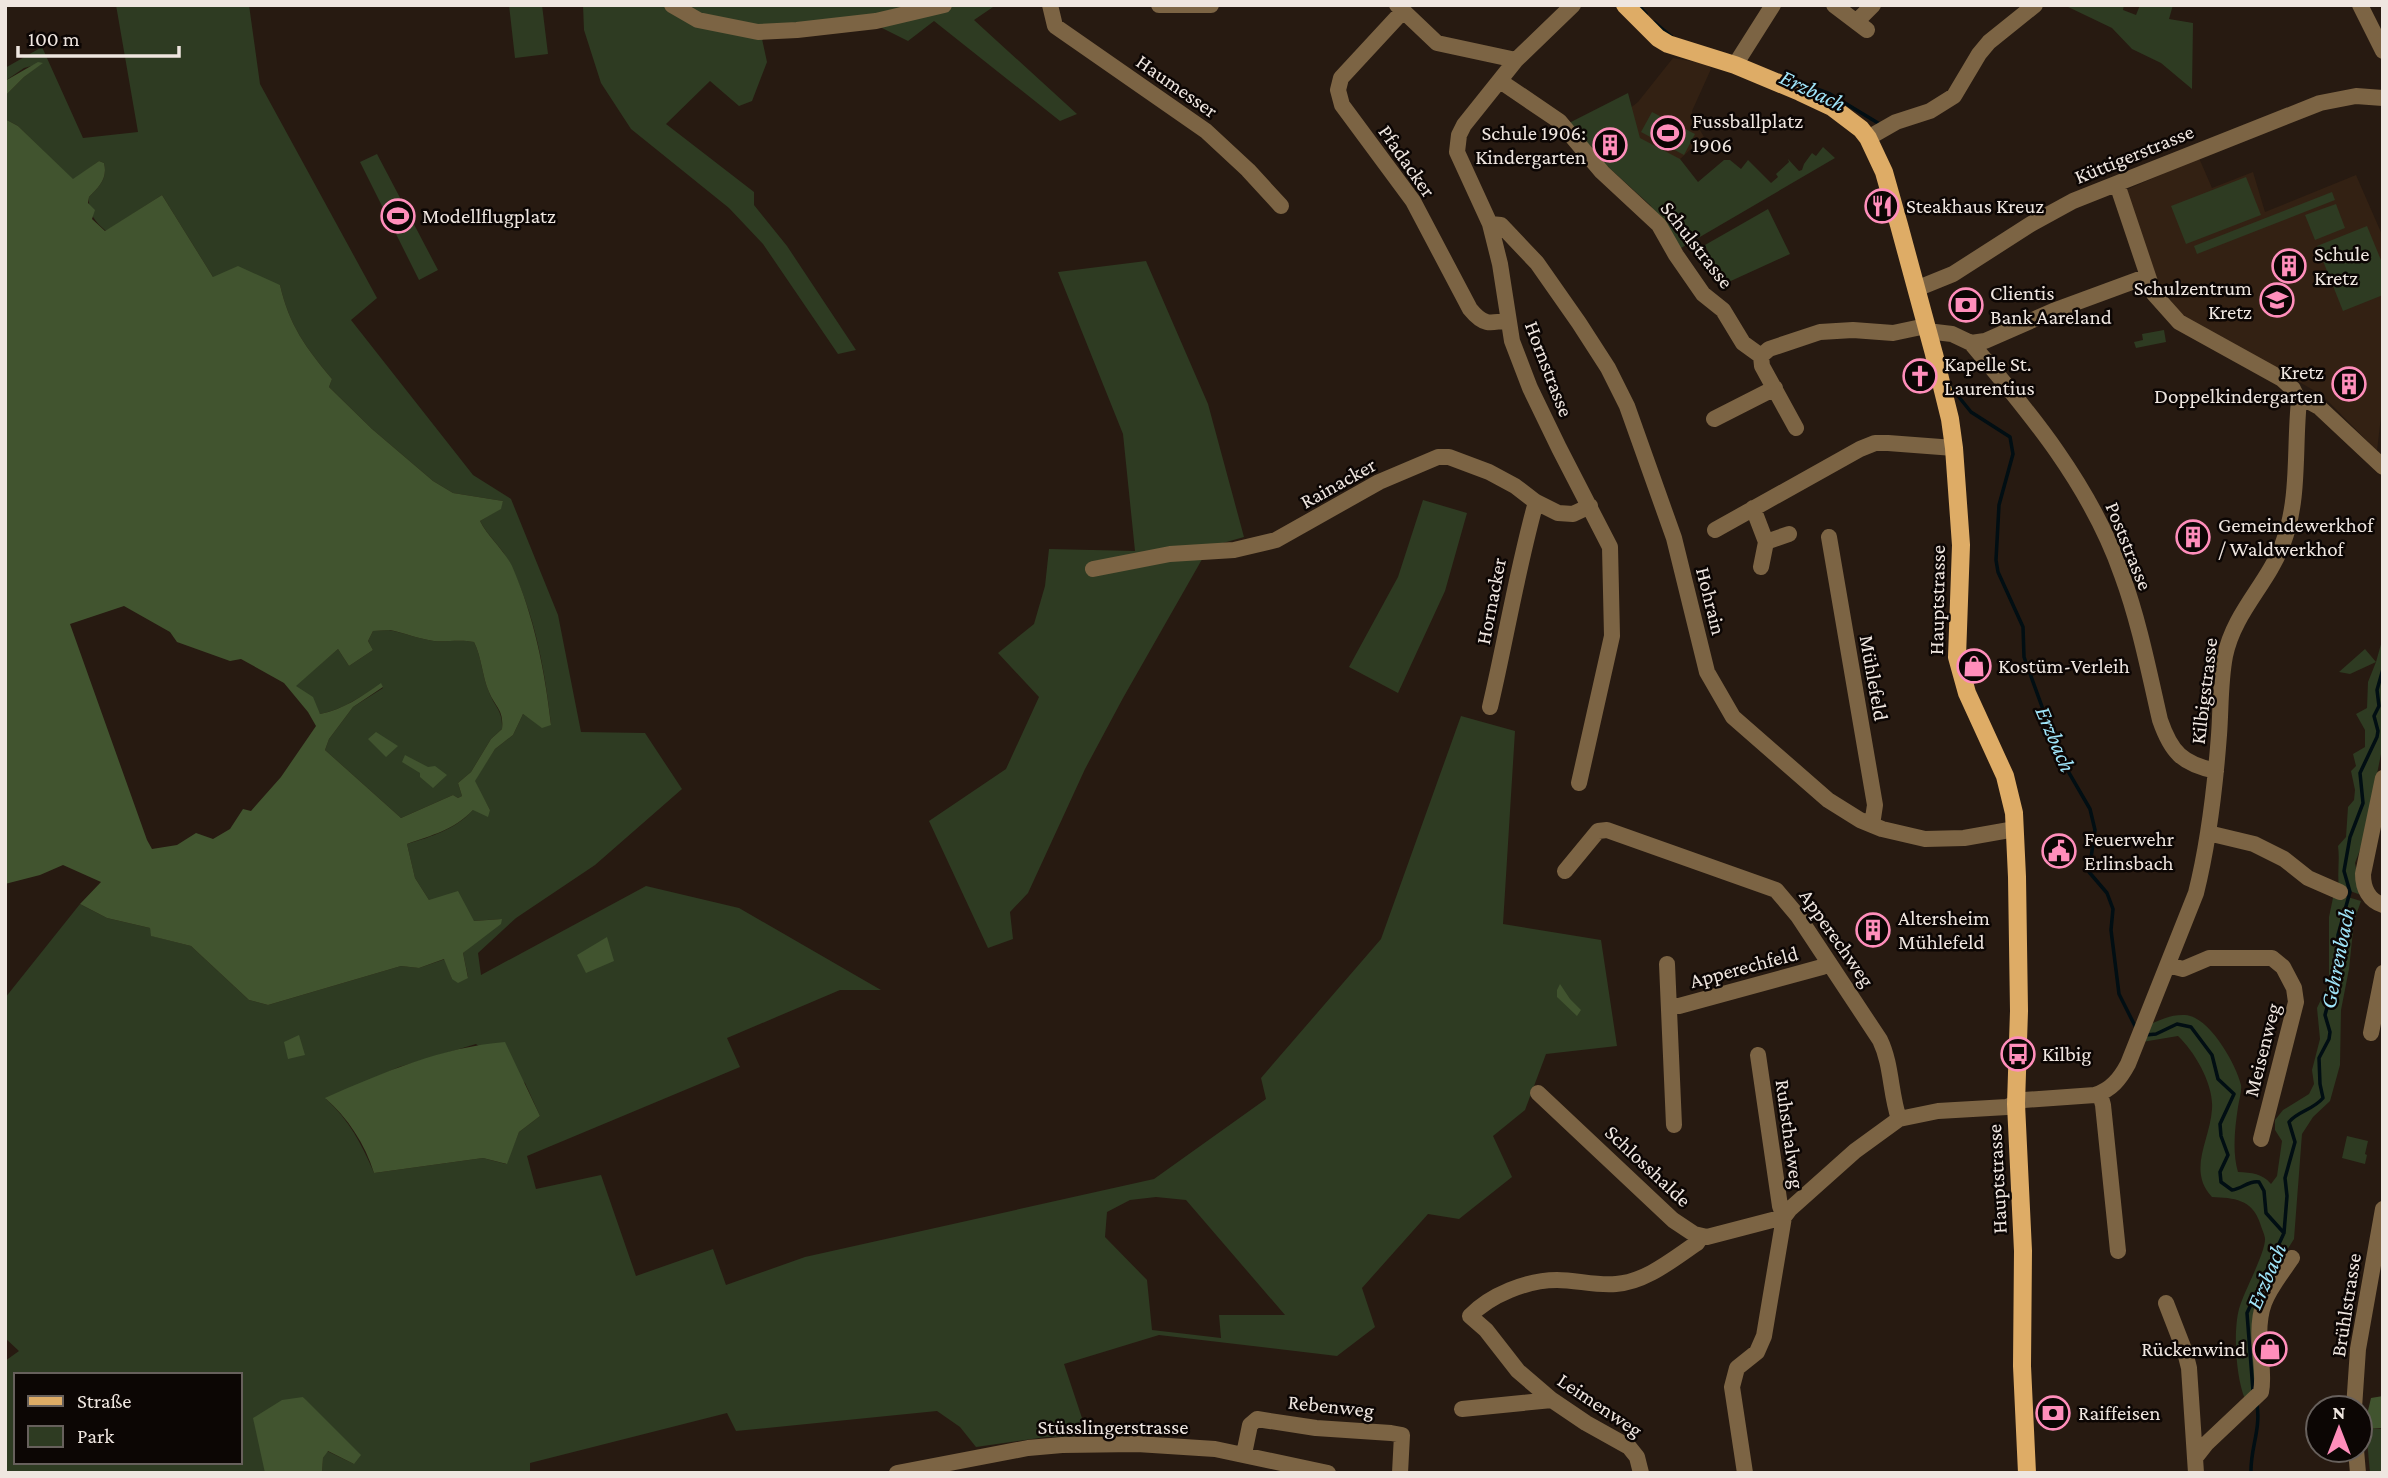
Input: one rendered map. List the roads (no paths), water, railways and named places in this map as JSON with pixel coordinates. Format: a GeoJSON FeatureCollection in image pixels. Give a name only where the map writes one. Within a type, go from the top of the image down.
{"type":"FeatureCollection","features":[{"type":"Feature","properties":{"kind":"main road","name":"Hauptstrasse"},"geometry":{"type":"LineString","coordinates":[[1625,5],[1658,38],[1668,44],[1735,65],[1832,107],[1861,129],[1884,172],[1927,329],[1950,419],[1954,448],[1961,545],[1957,657],[1963,681],[2005,776],[2012,798],[2015,829],[2019,1011],[2016,1104],[2023,1251],[2021,1358],[2027,1473]]}},
{"type":"Feature","properties":{"kind":"street"},"geometry":{"type":"LineString","coordinates":[[672,5],[698,20],[758,32],[876,21],[944,5]]}},
{"type":"Feature","properties":{"kind":"street","name":"Haumesser"},"geometry":{"type":"LineString","coordinates":[[1050,5],[1055,26],[1206,131],[1248,170],[1281,206]]}},
{"type":"Feature","properties":{"kind":"street"},"geometry":{"type":"LineString","coordinates":[[1159,5],[1211,5]]}},
{"type":"Feature","properties":{"kind":"street","name":"Hornstrasse"},"geometry":{"type":"LineString","coordinates":[[1573,5],[1516,60],[1464,125],[1459,135],[1457,152],[1490,224],[1500,264],[1512,341],[1530,388],[1610,547],[1612,636],[1579,783]]}},
{"type":"Feature","properties":{"kind":"street"},"geometry":{"type":"LineString","coordinates":[[1735,65],[1773,5]]}},
{"type":"Feature","properties":{"kind":"street"},"geometry":{"type":"LineString","coordinates":[[1833,5],[1862,26],[1873,5]]}},
{"type":"Feature","properties":{"kind":"street"},"geometry":{"type":"LineString","coordinates":[[1868,138],[1896,122],[1930,111],[1954,96],[1989,42],[2035,5]]}},
{"type":"Feature","properties":{"kind":"street"},"geometry":{"type":"LineString","coordinates":[[2360,5],[2383,51]]}},
{"type":"Feature","properties":{"kind":"street"},"geometry":{"type":"LineString","coordinates":[[1400,8],[1437,43],[1516,60]]}},
{"type":"Feature","properties":{"kind":"street","name":"Pfadacker"},"geometry":{"type":"LineString","coordinates":[[1400,8],[1341,78],[1338,90],[1342,105],[1413,201],[1478,320],[1489,323],[1508,320]]}},
{"type":"Feature","properties":{"kind":"street","name":"Schulstrasse"},"geometry":{"type":"LineString","coordinates":[[1500,81],[1559,121],[1602,172],[1659,225],[1703,294],[1723,310],[1743,343],[1761,356]]}},
{"type":"Feature","properties":{"kind":"street","name":"Küttigerstrasse"},"geometry":{"type":"LineString","coordinates":[[1916,289],[1953,274],[2053,211],[2117,184],[2320,103],[2356,96],[2383,98]]}},
{"type":"Feature","properties":{"kind":"street"},"geometry":{"type":"LineString","coordinates":[[2117,184],[2154,294],[2179,321],[2282,379],[2293,389],[2299,401],[2308,401],[2319,407],[2383,467]]}},
{"type":"Feature","properties":{"kind":"street","name":"Hohrain"},"geometry":{"type":"LineString","coordinates":[[1490,224],[1501,225],[1537,263],[1608,368],[1627,407],[1674,538],[1707,671],[1733,717],[1828,800],[1872,825],[1897,834],[1925,839],[1964,838],[2015,829]]}},
{"type":"Feature","properties":{"kind":"street"},"geometry":{"type":"LineString","coordinates":[[1796,428],[1762,366],[1761,356],[1769,349],[1820,332],[1853,330],[1893,333],[1927,329],[1952,334],[1971,342],[1985,341],[2148,275]]}},
{"type":"Feature","properties":{"kind":"street","name":"Poststrasse"},"geometry":{"type":"LineString","coordinates":[[1971,342],[2032,416],[2064,460],[2103,531],[2122,574],[2168,743],[2188,763],[2216,771]]}},
{"type":"Feature","properties":{"kind":"street"},"geometry":{"type":"LineString","coordinates":[[1714,419],[1775,388]]}},
{"type":"Feature","properties":{"kind":"street","name":"Kilbigstrasse"},"geometry":{"type":"LineString","coordinates":[[2099,1094],[2115,1084],[2128,1064],[2196,892],[2208,833],[2229,642],[2241,614],[2282,547],[2290,520],[2299,401]]}},
{"type":"Feature","properties":{"kind":"street"},"geometry":{"type":"LineString","coordinates":[[1715,530],[1875,443],[1954,448]]}},
{"type":"Feature","properties":{"kind":"street","name":"Rainacker"},"geometry":{"type":"LineString","coordinates":[[1093,569],[1170,554],[1234,550],[1276,540],[1379,482],[1438,457],[1449,457],[1489,472],[1558,513],[1573,514],[1590,506]]}},
{"type":"Feature","properties":{"kind":"street","name":"Hornacker"},"geometry":{"type":"LineString","coordinates":[[1490,707],[1510,624],[1520,559],[1536,502]]}},
{"type":"Feature","properties":{"kind":"street"},"geometry":{"type":"LineString","coordinates":[[1753,508],[1766,542],[1760,567]]}},
{"type":"Feature","properties":{"kind":"street"},"geometry":{"type":"LineString","coordinates":[[1766,542],[1789,534]]}},
{"type":"Feature","properties":{"kind":"street","name":"Mühlefeld"},"geometry":{"type":"LineString","coordinates":[[1829,537],[1875,805],[1872,825]]}},
{"type":"Feature","properties":{"kind":"street"},"geometry":{"type":"LineString","coordinates":[[2383,778],[2363,881],[2369,895],[2375,902],[2383,905]]}},
{"type":"Feature","properties":{"kind":"street","name":"Apperechweg"},"geometry":{"type":"LineString","coordinates":[[1565,871],[1598,831],[1607,830],[1774,888],[1786,901],[1880,1040],[1889,1061],[1899,1119]]}},
{"type":"Feature","properties":{"kind":"street"},"geometry":{"type":"LineString","coordinates":[[2208,833],[2236,838],[2261,847],[2284,859],[2308,878],[2340,892]]}},
{"type":"Feature","properties":{"kind":"street","name":"Meisenweg"},"geometry":{"type":"LineString","coordinates":[[2168,965],[2183,968],[2209,958],[2267,958],[2276,960],[2283,967],[2294,988],[2296,1002],[2261,1139]]}},
{"type":"Feature","properties":{"kind":"street","name":"Apperechfeld"},"geometry":{"type":"LineString","coordinates":[[1669,1006],[1679,1006],[1829,963]]}},
{"type":"Feature","properties":{"kind":"street","name":"Apperechfeld"},"geometry":{"type":"LineString","coordinates":[[1667,964],[1674,1125]]}},
{"type":"Feature","properties":{"kind":"street"},"geometry":{"type":"LineString","coordinates":[[2371,1033],[2383,973]]}},
{"type":"Feature","properties":{"kind":"street","name":"Ruhsthalweg"},"geometry":{"type":"LineString","coordinates":[[1758,1055],[1780,1206],[1784,1217]]}},
{"type":"Feature","properties":{"kind":"street","name":"Schlosshalde"},"geometry":{"type":"LineString","coordinates":[[1538,1093],[1673,1220],[1701,1237]]}},
{"type":"Feature","properties":{"kind":"street"},"geometry":{"type":"LineString","coordinates":[[1745,1473],[1732,1387],[1733,1378],[1737,1368],[1761,1348],[1765,1336],[1784,1217],[1855,1151],[1899,1119],[1938,1111],[2007,1107],[2024,1100],[2099,1094],[2104,1105],[2118,1251]]}},
{"type":"Feature","properties":{"kind":"street","name":"Brühlstrasse"},"geometry":{"type":"LineString","coordinates":[[2355,1394],[2358,1349],[2383,1209]]}},
{"type":"Feature","properties":{"kind":"street"},"geometry":{"type":"LineString","coordinates":[[1701,1237],[1784,1217]]}},
{"type":"Feature","properties":{"kind":"street","name":"Leimenweg"},"geometry":{"type":"LineString","coordinates":[[1641,1473],[1637,1457],[1629,1447],[1552,1400],[1518,1371],[1486,1330],[1469,1316],[1478,1308],[1530,1283],[1559,1280],[1616,1284],[1633,1280],[1663,1265],[1697,1243],[1701,1237]]}},
{"type":"Feature","properties":{"kind":"street"},"geometry":{"type":"LineString","coordinates":[[2196,1466],[2206,1444],[2255,1398],[2263,1382],[2258,1328],[2261,1308],[2292,1258]]}},
{"type":"Feature","properties":{"kind":"street"},"geometry":{"type":"LineString","coordinates":[[2166,1303],[2187,1359],[2196,1466]]}},
{"type":"Feature","properties":{"kind":"street"},"geometry":{"type":"LineString","coordinates":[[1462,1409],[1552,1400]]}},
{"type":"Feature","properties":{"kind":"street","name":"Rebenweg"},"geometry":{"type":"LineString","coordinates":[[1244,1454],[1250,1425],[1257,1419],[1315,1428],[1391,1433],[1402,1435],[1400,1473]]}},
{"type":"Feature","properties":{"kind":"street","name":"Stüsslingerstrasse"},"geometry":{"type":"LineString","coordinates":[[897,1473],[994,1453],[1062,1445],[1183,1446],[1244,1454],[1328,1473]]}},
{"type":"Feature","properties":{"kind":"waterway","name":"Erzbach"},"geometry":{"type":"LineString","coordinates":[[1638,5],[1646,14]]}},
{"type":"Feature","properties":{"kind":"waterway","name":"Erzbach"},"geometry":{"type":"LineString","coordinates":[[1654,22],[1672,37]]}},
{"type":"Feature","properties":{"kind":"waterway","name":"Erzbach"},"geometry":{"type":"LineString","coordinates":[[1791,79],[1830,94],[1878,123]]}},
{"type":"Feature","properties":{"kind":"waterway","name":"Erzbach"},"geometry":{"type":"LineString","coordinates":[[1950,386],[1971,412],[2010,437],[2013,454],[1999,505],[1996,560],[1998,572],[2023,627],[2024,657],[2061,759],[2090,809],[2095,830],[2089,872],[2107,893],[2113,909],[2111,930],[2119,994],[2136,1028]]}},
{"type":"Feature","properties":{"kind":"waterway","name":"Gehrenbach"},"geometry":{"type":"LineString","coordinates":[[2284,1233],[2287,1196],[2285,1178],[2295,1142],[2289,1122],[2323,1098],[2319,1058],[2329,1039],[2330,1032],[2325,1015],[2338,966],[2338,935],[2350,892],[2344,871],[2350,837],[2363,803],[2360,773],[2377,737],[2374,716],[2379,706],[2377,690],[2383,669]]}},
{"type":"Feature","properties":{"kind":"waterway","name":"Erzbach"},"geometry":{"type":"LineString","coordinates":[[2146,1035],[2156,1034],[2177,1024],[2191,1027],[2212,1055],[2218,1079],[2234,1094],[2220,1124],[2228,1155],[2220,1172],[2221,1182],[2232,1190],[2259,1182],[2264,1191],[2266,1213],[2284,1233],[2247,1313],[2253,1391]]}},
{"type":"Feature","properties":{"kind":"waterway","name":"Erzbach"},"geometry":{"type":"LineString","coordinates":[[2251,1473],[2258,1423],[2257,1405]]}},
{"type":"Feature","properties":{"kind":"place","name":"Fussballplatz 1906"},"geometry":{"type":"Point","coordinates":[1668,133]}},
{"type":"Feature","properties":{"kind":"place","name":"Schule 1906: Kindergarten"},"geometry":{"type":"Point","coordinates":[1610,145]}},
{"type":"Feature","properties":{"kind":"place","name":"Steakhaus Kreuz"},"geometry":{"type":"Point","coordinates":[1882,206]}},
{"type":"Feature","properties":{"kind":"place","name":"Modellflugplatz"},"geometry":{"type":"Point","coordinates":[398,216]}},
{"type":"Feature","properties":{"kind":"place","name":"Schule Kretz"},"geometry":{"type":"Point","coordinates":[2289,266]}},
{"type":"Feature","properties":{"kind":"place","name":"Schulzentrum Kretz"},"geometry":{"type":"Point","coordinates":[2277,300]}},
{"type":"Feature","properties":{"kind":"place","name":"Clientis Bank Aareland"},"geometry":{"type":"Point","coordinates":[1966,305]}},
{"type":"Feature","properties":{"kind":"place","name":"Kapelle St. Laurentius"},"geometry":{"type":"Point","coordinates":[1920,376]}},
{"type":"Feature","properties":{"kind":"place","name":"Kretz Doppelkindergarten"},"geometry":{"type":"Point","coordinates":[2349,384]}},
{"type":"Feature","properties":{"kind":"place","name":"Gemeindewerkhof / Waldwerkhof"},"geometry":{"type":"Point","coordinates":[2193,537]}},
{"type":"Feature","properties":{"kind":"place","name":"Kostüm-Verleih"},"geometry":{"type":"Point","coordinates":[1974,666]}},
{"type":"Feature","properties":{"kind":"place","name":"Feuerwehr Erlinsbach"},"geometry":{"type":"Point","coordinates":[2059,851]}},
{"type":"Feature","properties":{"kind":"place","name":"Altersheim Mühlefeld"},"geometry":{"type":"Point","coordinates":[1873,930]}},
{"type":"Feature","properties":{"kind":"place","name":"Kilbig"},"geometry":{"type":"Point","coordinates":[2018,1054]}},
{"type":"Feature","properties":{"kind":"place","name":"Rückenwind"},"geometry":{"type":"Point","coordinates":[2270,1349]}},
{"type":"Feature","properties":{"kind":"place","name":"Raiffeisen"},"geometry":{"type":"Point","coordinates":[2053,1413]}}]}
